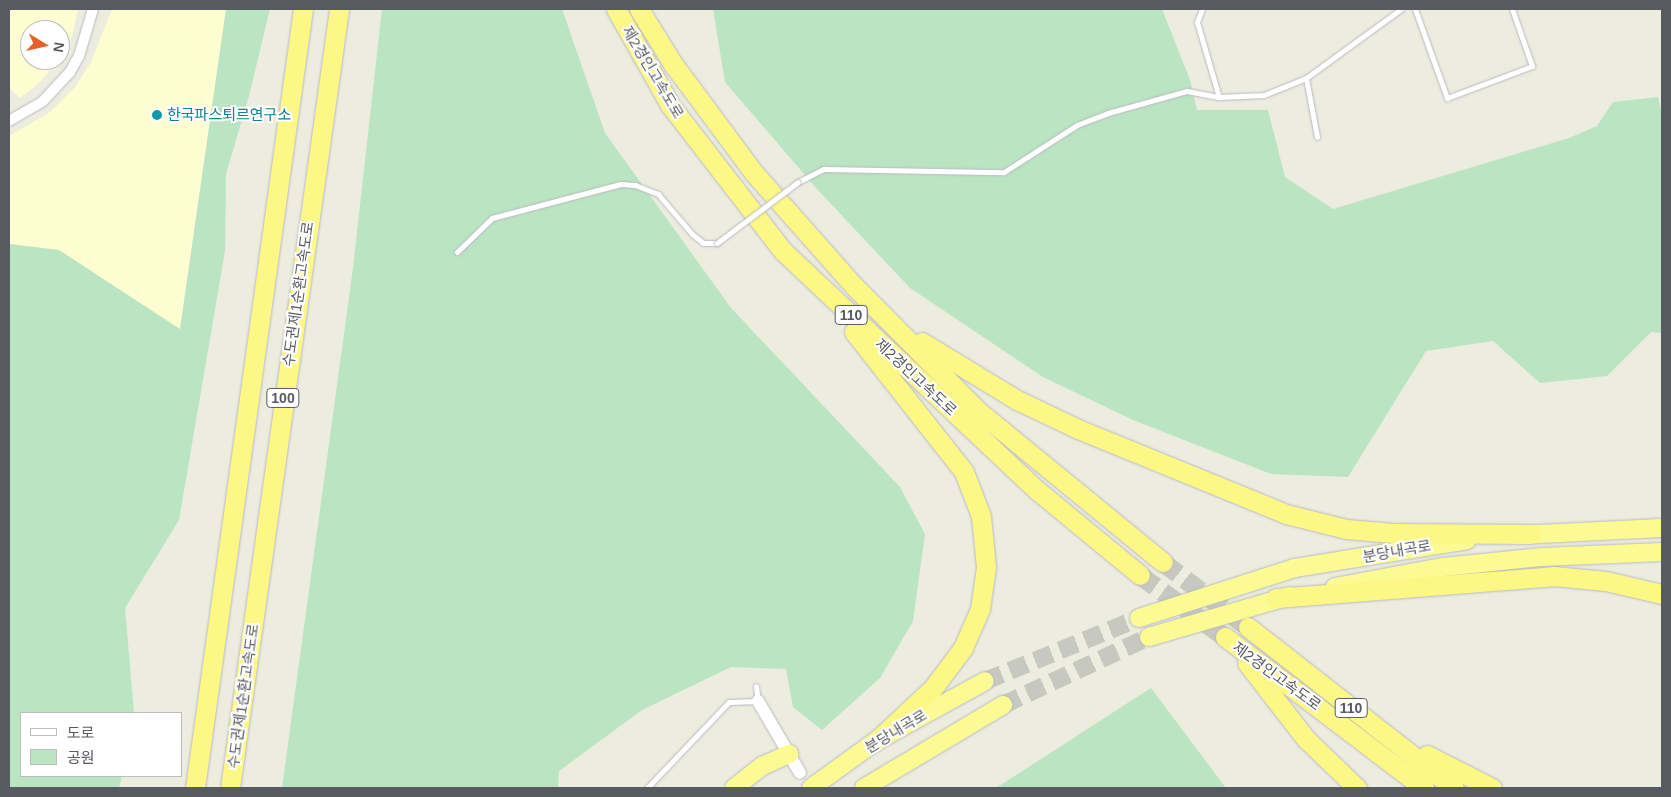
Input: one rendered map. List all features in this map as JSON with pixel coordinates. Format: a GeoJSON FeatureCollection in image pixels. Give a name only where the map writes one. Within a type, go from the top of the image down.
{"type":"FeatureCollection","features":[{"type":"Feature","properties":{"kind":"highway","name":"100"},"geometry":{"type":"LineString","coordinates":[[195,788],[303,9]]}},
{"type":"Feature","properties":{"kind":"highway","name":"수도권제1순환고속도로"},"geometry":{"type":"LineString","coordinates":[[230,788],[339,9]]}},
{"type":"Feature","properties":{"kind":"highway","name":"제2경인고속도로"},"geometry":{"type":"LineString","coordinates":[[616,9],[670,105],[758,223],[811,278],[1038,491],[1140,575]]}},
{"type":"Feature","properties":{"kind":"highway","name":"제2경인고속도로"},"geometry":{"type":"LineString","coordinates":[[639,9],[673,64],[754,173],[855,287],[977,410],[1163,562]]}},
{"type":"Feature","properties":{"kind":"highway"},"geometry":{"type":"LineString","coordinates":[[811,278],[954,456],[975,493],[982,516],[986,567],[980,608],[974,629],[933,688],[876,741]]}},
{"type":"Feature","properties":{"kind":"highway"},"geometry":{"type":"LineString","coordinates":[[855,287],[923,343],[1017,400],[1264,506],[1317,522],[1361,530],[1420,535],[1531,534]]}},
{"type":"Feature","properties":{"kind":"highway","name":"분당내곡로"},"geometry":{"type":"LineString","coordinates":[[1139,618],[1295,568],[1451,542],[1531,534],[1662,528]]}},
{"type":"Feature","properties":{"kind":"highway","name":"분당내곡로"},"geometry":{"type":"LineString","coordinates":[[1148,637],[1276,598],[1443,567],[1542,557],[1662,552]]}},
{"type":"Feature","properties":{"kind":"highway"},"geometry":{"type":"LineString","coordinates":[[1276,598],[1553,576],[1606,581],[1662,594]]}},
{"type":"Feature","properties":{"kind":"highway","name":"제2경인고속도로"},"geometry":{"type":"LineString","coordinates":[[1248,627],[1454,788]]}},
{"type":"Feature","properties":{"kind":"highway","name":"제2경인고속도로"},"geometry":{"type":"LineString","coordinates":[[1357,788],[1306,739],[1229,641],[1424,788]]}},
{"type":"Feature","properties":{"kind":"highway","name":"분당내곡로"},"geometry":{"type":"LineString","coordinates":[[811,788],[876,741],[985,681]]}},
{"type":"Feature","properties":{"kind":"highway","name":"분당내곡로"},"geometry":{"type":"LineString","coordinates":[[864,788],[1003,705]]}},
{"type":"Feature","properties":{"kind":"highway"},"geometry":{"type":"LineString","coordinates":[[1362,716],[1470,779],[1492,788]]}},
{"type":"Feature","properties":{"kind":"highway"},"geometry":{"type":"LineString","coordinates":[[734,788],[762,766],[789,754]]}},
{"type":"Feature","properties":{"kind":"street"},"geometry":{"type":"LineString","coordinates":[[9,121],[43,101],[70,72],[82,47],[93,9]]}},
{"type":"Feature","properties":{"kind":"street"},"geometry":{"type":"LineString","coordinates":[[758,701],[800,773]]}},
{"type":"Feature","properties":{"kind":"lane"},"geometry":{"type":"LineString","coordinates":[[1202,9],[1197,22],[1219,97]]}},
{"type":"Feature","properties":{"kind":"lane"},"geometry":{"type":"LineString","coordinates":[[457,252],[492,218],[621,184],[635,185],[658,194],[692,234],[703,243],[717,243],[798,182],[824,170],[1004,172],[1077,125],[1108,113],[1187,91],[1219,97],[1264,95],[1306,78],[1401,9]]}},
{"type":"Feature","properties":{"kind":"lane"},"geometry":{"type":"LineString","coordinates":[[1415,9],[1447,98],[1532,66],[1512,9]]}},
{"type":"Feature","properties":{"kind":"lane"},"geometry":{"type":"LineString","coordinates":[[1306,78],[1317,137]]}},
{"type":"Feature","properties":{"kind":"lane"},"geometry":{"type":"LineString","coordinates":[[647,788],[729,702],[758,701],[756,686]]}},
{"type":"Feature","properties":{"kind":"shaded area"},"geometry":{"type":"Polygon","coordinates":[[[9,9],[78,9],[70,40],[70,20],[20,20],[20,70],[50,70],[39,83],[20,98],[9,87],[9,9]]]}},
{"type":"Feature","properties":{"kind":"shaded area"},"geometry":{"type":"Polygon","coordinates":[[[112,9],[226,9],[180,330],[59,250],[9,244],[9,136],[50,112],[75,87],[91,62],[112,9]]]}},
{"type":"Feature","properties":{"kind":"green space"},"geometry":{"type":"Polygon","coordinates":[[[226,9],[270,9],[249,96],[226,174],[225,251],[179,520],[125,608],[134,712],[20,712],[20,777],[122,777],[119,788],[9,788],[9,244],[59,250],[180,329],[226,9]]]}},
{"type":"Feature","properties":{"kind":"green space"},"geometry":{"type":"Polygon","coordinates":[[[382,9],[562,9],[605,133],[731,308],[900,487],[925,534],[913,621],[880,678],[822,730],[793,707],[786,669],[731,667],[642,710],[559,771],[558,788],[282,788],[353,268],[382,9]]]}},
{"type":"Feature","properties":{"kind":"green space"},"geometry":{"type":"Polygon","coordinates":[[[713,9],[1162,9],[1190,80],[1197,110],[1268,110],[1285,177],[1333,209],[1569,138],[1597,126],[1613,102],[1658,97],[1662,114],[1662,333],[1651,332],[1607,376],[1540,383],[1493,341],[1426,351],[1348,477],[1271,474],[1133,420],[1043,377],[910,288],[816,188],[725,82],[713,9]]]}},
{"type":"Feature","properties":{"kind":"green space"},"geometry":{"type":"Polygon","coordinates":[[[1151,688],[1226,788],[996,788],[1151,688]]]}},
{"type":"Feature","properties":{"kind":"tunnel"},"geometry":{"type":"LineString","coordinates":[[1163,562],[1248,627]]}},
{"type":"Feature","properties":{"kind":"tunnel"},"geometry":{"type":"LineString","coordinates":[[1140,575],[1225,637]]}},
{"type":"Feature","properties":{"kind":"tunnel"},"geometry":{"type":"LineString","coordinates":[[985,681],[1139,618]]}},
{"type":"Feature","properties":{"kind":"tunnel"},"geometry":{"type":"LineString","coordinates":[[1003,705],[1149,637]]}},
{"type":"Feature","properties":{"kind":"place","name":"한국파스퇴르연구소"},"geometry":{"type":"Point","coordinates":[157,115]}}]}
